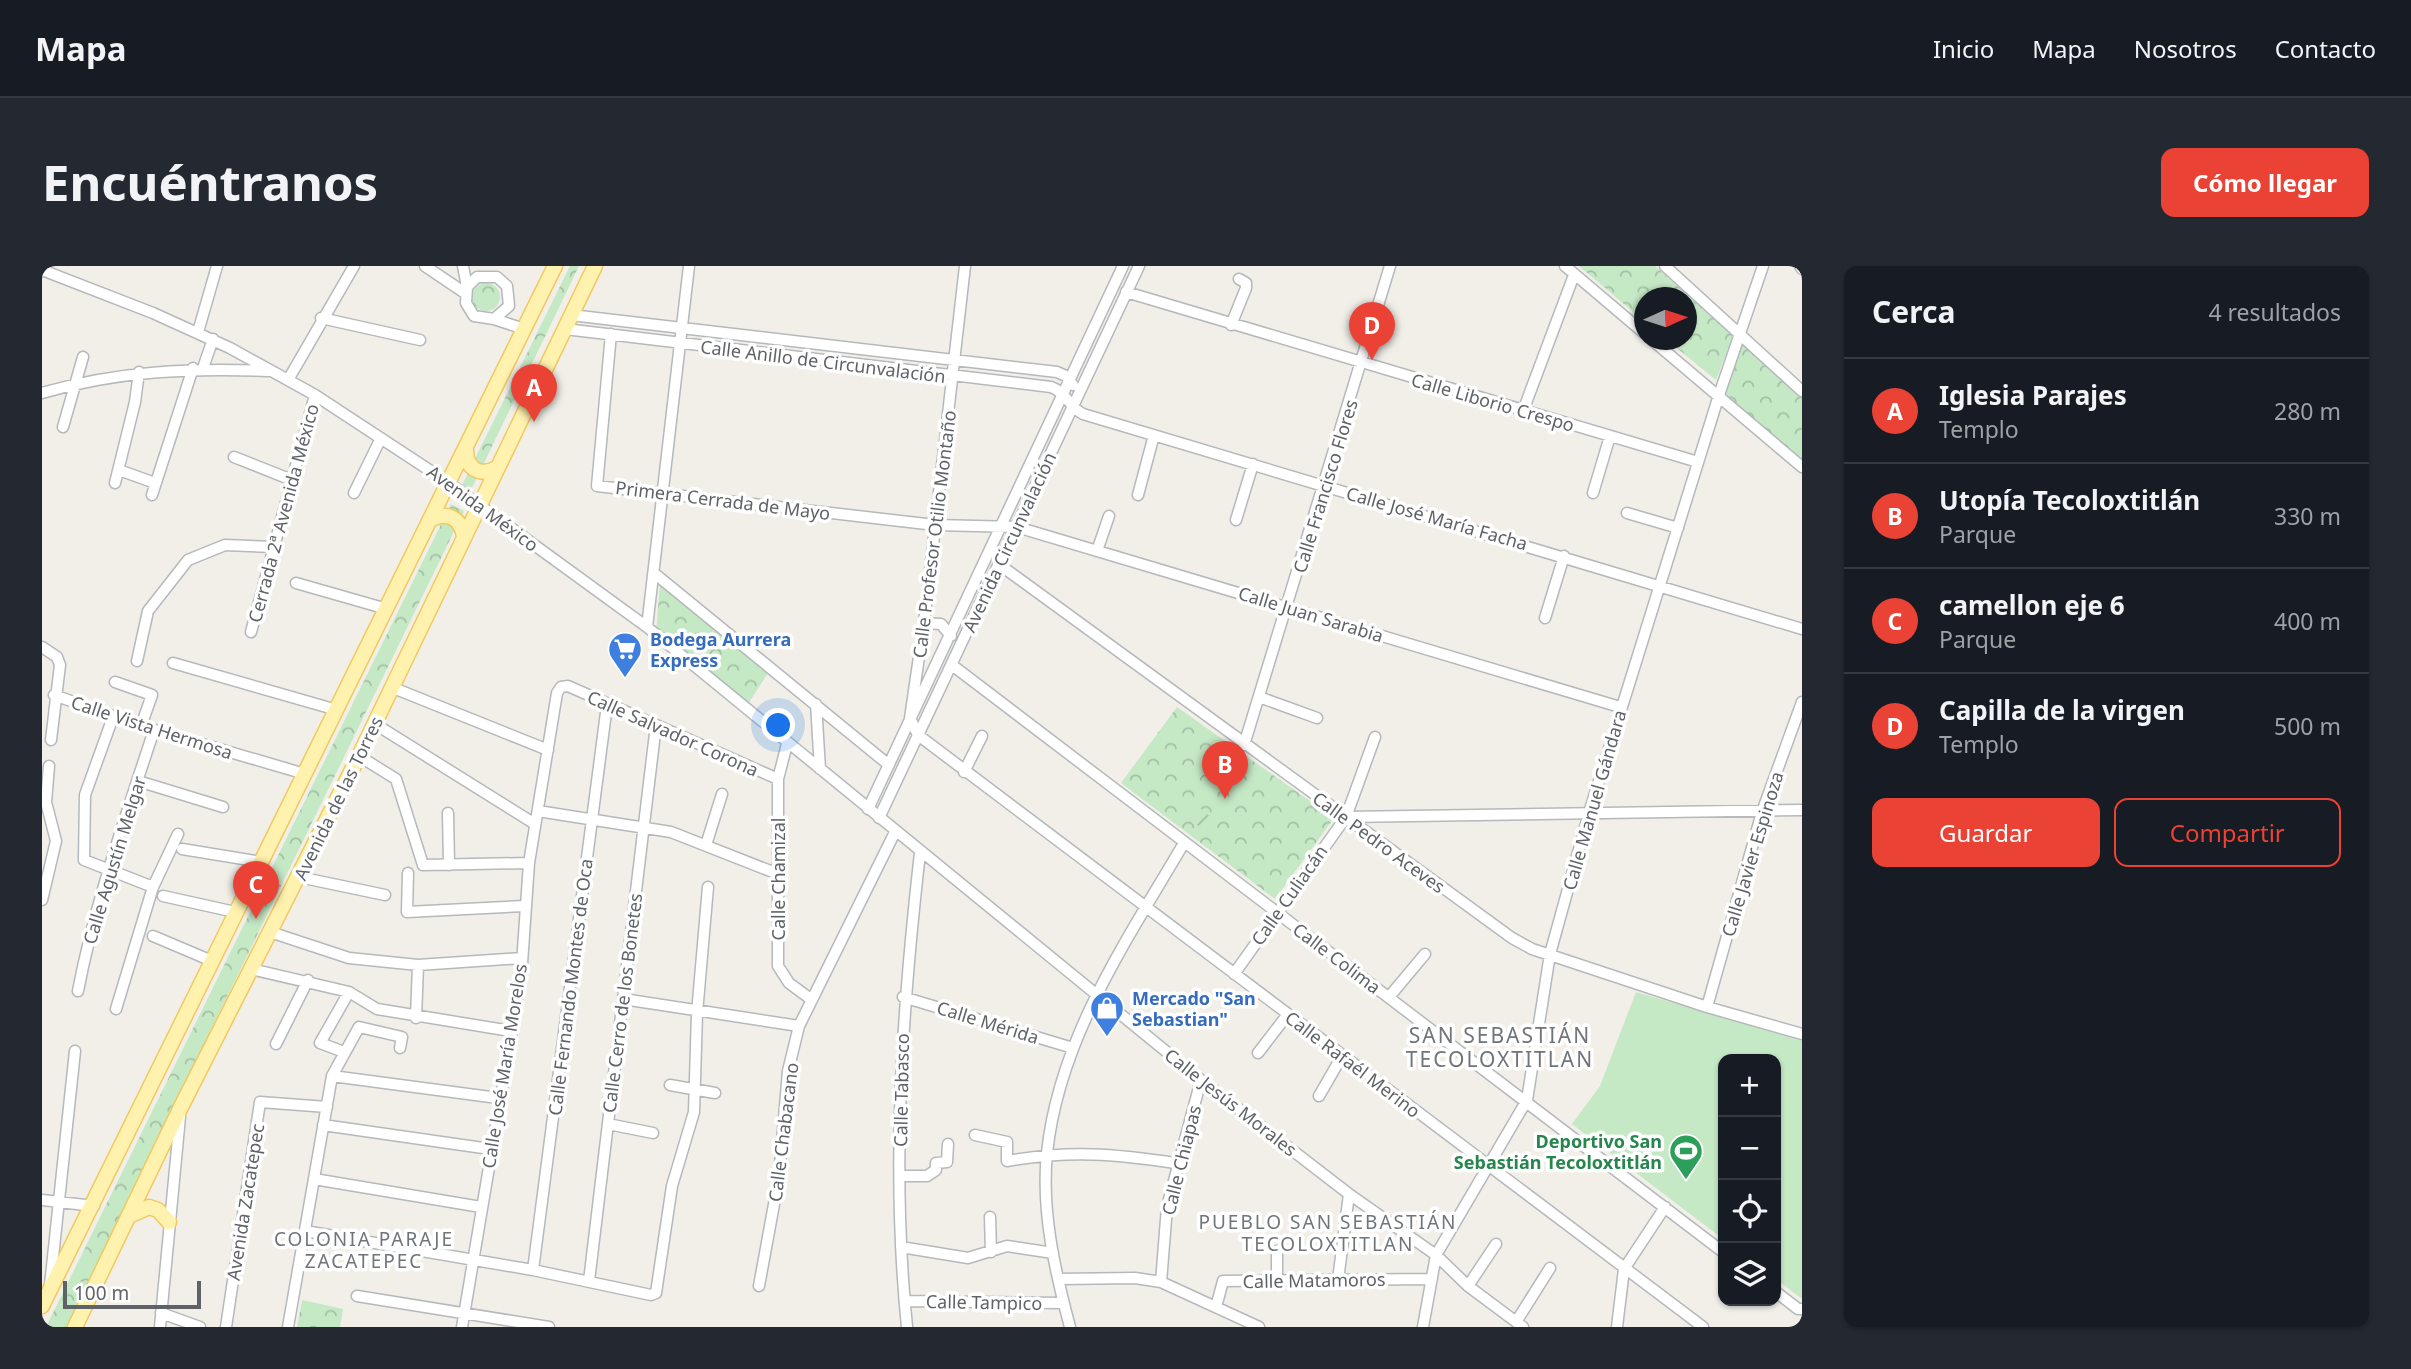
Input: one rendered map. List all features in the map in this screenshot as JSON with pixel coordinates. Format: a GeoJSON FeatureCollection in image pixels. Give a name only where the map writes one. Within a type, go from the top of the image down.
{"type":"FeatureCollection","features":[{"type":"Feature","properties":{"kind":"main road"},"geometry":{"type":"LineString","coordinates":[[42,1306],[94,1206],[235,912],[555,266]]}},
{"type":"Feature","properties":{"kind":"main road","name":"Avenida de las Torres"},"geometry":{"type":"LineString","coordinates":[[75,1327],[181,1107],[359,757],[595,266]]}},
{"type":"Feature","properties":{"kind":"main road"},"geometry":{"type":"LineString","coordinates":[[466,450],[468,464],[475,470],[488,472],[497,468]]}},
{"type":"Feature","properties":{"kind":"main road"},"geometry":{"type":"LineString","coordinates":[[432,519],[441,515],[455,518],[463,528],[464,537]]}},
{"type":"Feature","properties":{"kind":"main road"},"geometry":{"type":"LineString","coordinates":[[131,1214],[149,1207],[162,1213],[169,1222]]}},
{"type":"Feature","properties":{"kind":"street"},"geometry":{"type":"LineString","coordinates":[[198,332],[217,266]]}},
{"type":"Feature","properties":{"kind":"street"},"geometry":{"type":"LineString","coordinates":[[288,380],[321,318],[354,266]]}},
{"type":"Feature","properties":{"kind":"street"},"geometry":{"type":"LineString","coordinates":[[425,266],[466,290]]}},
{"type":"Feature","properties":{"kind":"street"},"geometry":{"type":"LineString","coordinates":[[463,266],[470,312],[479,318],[494,319],[524,329]]}},
{"type":"Feature","properties":{"kind":"street"},"geometry":{"type":"LineString","coordinates":[[647,627],[689,266]]}},
{"type":"Feature","properties":{"kind":"street","name":"Calle Profesor Otilio Montaño"},"geometry":{"type":"LineString","coordinates":[[910,718],[924,623],[965,266]]}},
{"type":"Feature","properties":{"kind":"street","name":"Avenida Circunvalación"},"geometry":{"type":"LineString","coordinates":[[868,808],[1123,266]]}},
{"type":"Feature","properties":{"kind":"street","name":"Avenida Circunvalación"},"geometry":{"type":"LineString","coordinates":[[879,818],[1139,266]]}},
{"type":"Feature","properties":{"kind":"street","name":"Calle Francisco Flores"},"geometry":{"type":"LineString","coordinates":[[1244,745],[1390,266]]}},
{"type":"Feature","properties":{"kind":"street"},"geometry":{"type":"LineString","coordinates":[[1565,266],[1634,325]]}},
{"type":"Feature","properties":{"kind":"street"},"geometry":{"type":"LineString","coordinates":[[1665,266],[1802,391]]}},
{"type":"Feature","properties":{"kind":"street","name":"Calle Manuel Gándara"},"geometry":{"type":"LineString","coordinates":[[1423,1327],[1436,1255],[1527,1100],[1550,954],[1589,813],[1719,395],[1763,266]]}},
{"type":"Feature","properties":{"kind":"street","name":"Avenida México"},"geometry":{"type":"LineString","coordinates":[[42,270],[213,339],[315,395],[381,438],[449,483],[647,627],[879,818]]}},
{"type":"Feature","properties":{"kind":"street"},"geometry":{"type":"LineString","coordinates":[[466,290],[477,277],[490,270],[503,281],[509,292],[509,306],[494,319]]}},
{"type":"Feature","properties":{"kind":"street"},"geometry":{"type":"LineString","coordinates":[[1523,411],[1574,275]]}},
{"type":"Feature","properties":{"kind":"street"},"geometry":{"type":"LineString","coordinates":[[1231,325],[1246,288],[1245,283],[1239,279]]}},
{"type":"Feature","properties":{"kind":"street","name":"Calle Liborio Crespo"},"geometry":{"type":"LineString","coordinates":[[1126,292],[1699,462]]}},
{"type":"Feature","properties":{"kind":"street"},"geometry":{"type":"LineString","coordinates":[[321,318],[420,340]]}},
{"type":"Feature","properties":{"kind":"street","name":"Calle Anillo de Circunvalación"},"geometry":{"type":"LineString","coordinates":[[568,322],[681,330],[1057,372],[1070,380]]}},
{"type":"Feature","properties":{"kind":"street","name":"Calle Anillo de Circunvalación"},"geometry":{"type":"LineString","coordinates":[[568,322],[611,334],[679,344],[1051,387],[1063,393]]}},
{"type":"Feature","properties":{"kind":"street","name":"Primera Cerrada de Mayo"},"geometry":{"type":"LineString","coordinates":[[611,334],[597,486],[935,525],[1000,528]]}},
{"type":"Feature","properties":{"kind":"street"},"geometry":{"type":"LineString","coordinates":[[119,470],[153,489],[198,368],[213,339]]}},
{"type":"Feature","properties":{"kind":"street"},"geometry":{"type":"LineString","coordinates":[[1664,350],[1802,467]]}},
{"type":"Feature","properties":{"kind":"street"},"geometry":{"type":"LineString","coordinates":[[63,427],[73,384],[83,357]]}},
{"type":"Feature","properties":{"kind":"street"},"geometry":{"type":"LineString","coordinates":[[42,393],[73,384],[139,372],[198,368],[272,371]]}},
{"type":"Feature","properties":{"kind":"street"},"geometry":{"type":"LineString","coordinates":[[115,483],[139,372]]}},
{"type":"Feature","properties":{"kind":"street"},"geometry":{"type":"LineString","coordinates":[[1070,380],[1079,393]]}},
{"type":"Feature","properties":{"kind":"street"},"geometry":{"type":"LineString","coordinates":[[1063,393],[1071,408]]}},
{"type":"Feature","properties":{"kind":"street","name":"Cerrada 2ª Avenida México"},"geometry":{"type":"LineString","coordinates":[[251,632],[315,395]]}},
{"type":"Feature","properties":{"kind":"street","name":"Calle José María Facha"},"geometry":{"type":"LineString","coordinates":[[1071,408],[1802,629]]}},
{"type":"Feature","properties":{"kind":"street"},"geometry":{"type":"LineString","coordinates":[[1138,495],[1154,435]]}},
{"type":"Feature","properties":{"kind":"street"},"geometry":{"type":"LineString","coordinates":[[1593,493],[1610,436]]}},
{"type":"Feature","properties":{"kind":"street"},"geometry":{"type":"LineString","coordinates":[[354,493],[381,438]]}},
{"type":"Feature","properties":{"kind":"street"},"geometry":{"type":"LineString","coordinates":[[234,457],[292,480]]}},
{"type":"Feature","properties":{"kind":"street"},"geometry":{"type":"LineString","coordinates":[[1236,520],[1253,464]]}},
{"type":"Feature","properties":{"kind":"street"},"geometry":{"type":"LineString","coordinates":[[1627,513],[1678,528]]}},
{"type":"Feature","properties":{"kind":"street"},"geometry":{"type":"LineString","coordinates":[[1097,551],[1109,516]]}},
{"type":"Feature","properties":{"kind":"street","name":"Calle Juan Sarabia"},"geometry":{"type":"LineString","coordinates":[[1000,528],[1017,527],[1620,707]]}},
{"type":"Feature","properties":{"kind":"street"},"geometry":{"type":"LineString","coordinates":[[137,661],[148,611],[188,560],[225,545],[273,547]]}},
{"type":"Feature","properties":{"kind":"street"},"geometry":{"type":"LineString","coordinates":[[1545,618],[1564,556]]}},
{"type":"Feature","properties":{"kind":"street","name":"Calle Pedro Aceves"},"geometry":{"type":"LineString","coordinates":[[1000,565],[1512,938],[1532,949],[1707,1007],[1802,1034]]}},
{"type":"Feature","properties":{"kind":"street"},"geometry":{"type":"LineString","coordinates":[[654,573],[890,765]]}},
{"type":"Feature","properties":{"kind":"street"},"geometry":{"type":"LineString","coordinates":[[296,583],[387,609]]}},
{"type":"Feature","properties":{"kind":"street"},"geometry":{"type":"LineString","coordinates":[[924,623],[941,624],[961,645]]}},
{"type":"Feature","properties":{"kind":"street","name":"Calle Vista Hermosa"},"geometry":{"type":"LineString","coordinates":[[42,647],[57,657],[60,665],[54,695],[141,726],[305,774]]}},
{"type":"Feature","properties":{"kind":"street"},"geometry":{"type":"LineString","coordinates":[[173,663],[337,710]]}},
{"type":"Feature","properties":{"kind":"street","name":"Calle Colima"},"geometry":{"type":"LineString","coordinates":[[952,665],[1527,1100],[1718,1248]]}},
{"type":"Feature","properties":{"kind":"street"},"geometry":{"type":"LineString","coordinates":[[115,682],[152,695],[141,726]]}},
{"type":"Feature","properties":{"kind":"street","name":"Calle Salvador Corona"},"geometry":{"type":"LineString","coordinates":[[568,686],[778,779]]}},
{"type":"Feature","properties":{"kind":"street","name":"Calle José María Morelos"},"geometry":{"type":"LineString","coordinates":[[461,1327],[522,958],[524,906],[535,824],[557,693],[561,687],[568,686]]}},
{"type":"Feature","properties":{"kind":"street"},"geometry":{"type":"LineString","coordinates":[[391,687],[548,750]]}},
{"type":"Feature","properties":{"kind":"street"},"geometry":{"type":"LineString","coordinates":[[51,740],[54,695]]}},
{"type":"Feature","properties":{"kind":"street"},"geometry":{"type":"LineString","coordinates":[[1259,697],[1317,718]]}},
{"type":"Feature","properties":{"kind":"street","name":"Calle Javier Espinoza"},"geometry":{"type":"LineString","coordinates":[[1707,1007],[1762,812],[1802,702]]}},
{"type":"Feature","properties":{"kind":"street"},"geometry":{"type":"LineString","coordinates":[[816,704],[820,769]]}},
{"type":"Feature","properties":{"kind":"street","name":"Calle Fernando Montes de Oca"},"geometry":{"type":"LineString","coordinates":[[533,1270],[607,705]]}},
{"type":"Feature","properties":{"kind":"street"},"geometry":{"type":"LineString","coordinates":[[113,717],[85,795],[84,860],[153,887]]}},
{"type":"Feature","properties":{"kind":"street","name":"Calle Rafaél Merino"},"geometry":{"type":"LineString","coordinates":[[910,718],[918,735],[964,772],[1703,1327]]}},
{"type":"Feature","properties":{"kind":"street"},"geometry":{"type":"LineString","coordinates":[[375,724],[535,824]]}},
{"type":"Feature","properties":{"kind":"street","name":"Calle Cerro de los Bonetes"},"geometry":{"type":"LineString","coordinates":[[589,1281],[656,725]]}},
{"type":"Feature","properties":{"kind":"street","name":"Calle Agustín Melgar"},"geometry":{"type":"LineString","coordinates":[[78,990],[87,946],[109,868],[154,730]]}},
{"type":"Feature","properties":{"kind":"street"},"geometry":{"type":"LineString","coordinates":[[964,772],[982,736]]}},
{"type":"Feature","properties":{"kind":"street","name":"Calle Culiacán"},"geometry":{"type":"LineString","coordinates":[[1234,974],[1346,817],[1376,737]]}},
{"type":"Feature","properties":{"kind":"street","name":"Calle Chamizal"},"geometry":{"type":"LineString","coordinates":[[787,744],[778,779],[779,965],[789,983],[812,1000]]}},
{"type":"Feature","properties":{"kind":"street"},"geometry":{"type":"LineString","coordinates":[[359,757],[396,779],[422,865],[529,863]]}},
{"type":"Feature","properties":{"kind":"street"},"geometry":{"type":"LineString","coordinates":[[42,900],[56,841],[46,802],[49,766]]}},
{"type":"Feature","properties":{"kind":"street"},"geometry":{"type":"LineString","coordinates":[[138,781],[223,807]]}},
{"type":"Feature","properties":{"kind":"street"},"geometry":{"type":"LineString","coordinates":[[706,845],[722,794]]}},
{"type":"Feature","properties":{"kind":"street"},"geometry":{"type":"LineString","coordinates":[[1346,817],[1802,810]]}},
{"type":"Feature","properties":{"kind":"street"},"geometry":{"type":"LineString","coordinates":[[538,811],[643,827],[706,845],[778,874]]}},
{"type":"Feature","properties":{"kind":"street"},"geometry":{"type":"LineString","coordinates":[[448,813],[449,865]]}},
{"type":"Feature","properties":{"kind":"street","name":"Calle Jesús Morales"},"geometry":{"type":"LineString","coordinates":[[879,818],[1201,1080],[1349,1194],[1436,1255],[1468,1286],[1520,1324]]}},
{"type":"Feature","properties":{"kind":"street","name":"Calle Chabacano"},"geometry":{"type":"LineString","coordinates":[[759,1286],[779,1177],[788,1070],[799,1026],[895,832]]}},
{"type":"Feature","properties":{"kind":"street"},"geometry":{"type":"LineString","coordinates":[[116,1009],[153,887],[178,834]]}},
{"type":"Feature","properties":{"kind":"street"},"geometry":{"type":"LineString","coordinates":[[1070,1327],[1053,1253],[1047,1211],[1047,1154],[1063,1079],[1096,994],[1184,843]]}},
{"type":"Feature","properties":{"kind":"street"},"geometry":{"type":"LineString","coordinates":[[182,849],[261,862]]}},
{"type":"Feature","properties":{"kind":"street","name":"Calle Tabasco"},"geometry":{"type":"LineString","coordinates":[[907,1327],[901,1247],[899,1093],[904,997],[920,853]]}},
{"type":"Feature","properties":{"kind":"street"},"geometry":{"type":"LineString","coordinates":[[408,873],[407,912],[524,906]]}},
{"type":"Feature","properties":{"kind":"street"},"geometry":{"type":"LineString","coordinates":[[299,877],[385,895]]}},
{"type":"Feature","properties":{"kind":"street"},"geometry":{"type":"LineString","coordinates":[[305,1231],[533,1270],[651,1295],[658,1289],[672,1186],[694,1112],[697,1013],[708,887]]}},
{"type":"Feature","properties":{"kind":"street"},"geometry":{"type":"LineString","coordinates":[[163,896],[235,912]]}},
{"type":"Feature","properties":{"kind":"street"},"geometry":{"type":"LineString","coordinates":[[270,932],[349,958],[418,965],[522,958]]}},
{"type":"Feature","properties":{"kind":"street"},"geometry":{"type":"LineString","coordinates":[[153,936],[212,961]]}},
{"type":"Feature","properties":{"kind":"street"},"geometry":{"type":"LineString","coordinates":[[1389,997],[1425,954]]}},
{"type":"Feature","properties":{"kind":"street"},"geometry":{"type":"LineString","coordinates":[[416,1018],[418,965]]}},
{"type":"Feature","properties":{"kind":"street"},"geometry":{"type":"LineString","coordinates":[[251,969],[308,980],[349,992],[377,1009],[416,1018],[511,1031]]}},
{"type":"Feature","properties":{"kind":"street"},"geometry":{"type":"LineString","coordinates":[[276,1044],[308,980]]}},
{"type":"Feature","properties":{"kind":"street"},"geometry":{"type":"LineString","coordinates":[[344,1052],[320,1043],[349,992]]}},
{"type":"Feature","properties":{"kind":"street","name":"Calle Mérida"},"geometry":{"type":"LineString","coordinates":[[904,997],[1073,1048]]}},
{"type":"Feature","properties":{"kind":"street"},"geometry":{"type":"LineString","coordinates":[[623,999],[697,1013],[799,1026]]}},
{"type":"Feature","properties":{"kind":"street"},"geometry":{"type":"LineString","coordinates":[[1258,1053],[1288,1014]]}},
{"type":"Feature","properties":{"kind":"street"},"geometry":{"type":"LineString","coordinates":[[288,1327],[332,1076],[359,1027],[402,1037],[400,1048]]}},
{"type":"Feature","properties":{"kind":"street"},"geometry":{"type":"LineString","coordinates":[[49,1291],[75,1051]]}},
{"type":"Feature","properties":{"kind":"street"},"geometry":{"type":"LineString","coordinates":[[1319,1096],[1342,1056]]}},
{"type":"Feature","properties":{"kind":"street"},"geometry":{"type":"LineString","coordinates":[[332,1076],[498,1098]]}},
{"type":"Feature","properties":{"kind":"street","name":"Calle Chiapas"},"geometry":{"type":"LineString","coordinates":[[1161,1282],[1167,1207],[1176,1163],[1201,1080]]}},
{"type":"Feature","properties":{"kind":"street"},"geometry":{"type":"LineString","coordinates":[[670,1086],[715,1093]]}},
{"type":"Feature","properties":{"kind":"street","name":"Avenida Zacatepec"},"geometry":{"type":"LineString","coordinates":[[226,1327],[260,1102],[327,1107]]}},
{"type":"Feature","properties":{"kind":"street"},"geometry":{"type":"LineString","coordinates":[[160,1327],[181,1107]]}},
{"type":"Feature","properties":{"kind":"street"},"geometry":{"type":"LineString","coordinates":[[608,1124],[653,1133]]}},
{"type":"Feature","properties":{"kind":"street"},"geometry":{"type":"LineString","coordinates":[[323,1125],[490,1149]]}},
{"type":"Feature","properties":{"kind":"street"},"geometry":{"type":"LineString","coordinates":[[975,1135],[1007,1142],[1007,1161],[1047,1154],[1103,1152],[1176,1163]]}},
{"type":"Feature","properties":{"kind":"street"},"geometry":{"type":"LineString","coordinates":[[900,1176],[927,1176],[936,1170],[936,1163],[947,1162],[948,1144]]}},
{"type":"Feature","properties":{"kind":"street"},"geometry":{"type":"LineString","coordinates":[[314,1179],[481,1207]]}},
{"type":"Feature","properties":{"kind":"street"},"geometry":{"type":"LineString","coordinates":[[1338,1280],[1349,1194]]}},
{"type":"Feature","properties":{"kind":"street"},"geometry":{"type":"LineString","coordinates":[[42,1200],[94,1206]]}},
{"type":"Feature","properties":{"kind":"street"},"geometry":{"type":"LineString","coordinates":[[1617,1327],[1624,1269],[1665,1207]]}},
{"type":"Feature","properties":{"kind":"street"},"geometry":{"type":"LineString","coordinates":[[990,1217],[991,1252]]}},
{"type":"Feature","properties":{"kind":"street"},"geometry":{"type":"LineString","coordinates":[[1468,1286],[1496,1244]]}},
{"type":"Feature","properties":{"kind":"street"},"geometry":{"type":"LineString","coordinates":[[901,1247],[968,1258],[1007,1246],[1053,1253]]}},
{"type":"Feature","properties":{"kind":"street"},"geometry":{"type":"LineString","coordinates":[[1277,1251],[1277,1283]]}},
{"type":"Feature","properties":{"kind":"street"},"geometry":{"type":"LineString","coordinates":[[1520,1324],[1550,1268]]}},
{"type":"Feature","properties":{"kind":"street"},"geometry":{"type":"LineString","coordinates":[[1059,1279],[1135,1278],[1161,1282],[1259,1327]]}},
{"type":"Feature","properties":{"kind":"street","name":"Calle Matamoros"},"geometry":{"type":"LineString","coordinates":[[1216,1307],[1223,1281],[1277,1283],[1432,1279]]}},
{"type":"Feature","properties":{"kind":"street"},"geometry":{"type":"LineString","coordinates":[[1781,1295],[1802,1309]]}},
{"type":"Feature","properties":{"kind":"street"},"geometry":{"type":"LineString","coordinates":[[357,1296],[464,1311],[550,1327]]}},
{"type":"Feature","properties":{"kind":"street","name":"Calle Tampico"},"geometry":{"type":"LineString","coordinates":[[905,1301],[1063,1303]]}},
{"type":"Feature","properties":{"kind":"street"},"geometry":{"type":"LineString","coordinates":[[161,1313],[200,1327]]}},
{"type":"Feature","properties":{"kind":"green space"},"geometry":{"type":"Polygon","coordinates":[[[570,266],[579,266],[471,490],[462,485],[570,266]]]}},
{"type":"Feature","properties":{"kind":"green space"},"geometry":{"type":"Polygon","coordinates":[[[1579,266],[1655,266],[1678,287],[1634,287],[1634,313],[1579,266]]]}},
{"type":"Feature","properties":{"kind":"green space"},"geometry":{"type":"Polygon","coordinates":[[[486,283],[496,287],[500,297],[496,307],[486,311],[476,307],[472,297],[476,287],[486,283]]]}},
{"type":"Feature","properties":{"kind":"green space"},"geometry":{"type":"Polygon","coordinates":[[[1697,304],[1733,336],[1716,380],[1679,350],[1697,350],[1697,304]]]}},
{"type":"Feature","properties":{"kind":"green space"},"geometry":{"type":"Polygon","coordinates":[[[1741,343],[1802,398],[1802,462],[1723,392],[1741,343]]]}},
{"type":"Feature","properties":{"kind":"green space"},"geometry":{"type":"Polygon","coordinates":[[[451,504],[464,511],[66,1327],[46,1327],[451,504]]]}},
{"type":"Feature","properties":{"kind":"green space"},"geometry":{"type":"Polygon","coordinates":[[[660,582],[770,670],[746,707],[656,635],[660,582]]]}},
{"type":"Feature","properties":{"kind":"green space"},"geometry":{"type":"Polygon","coordinates":[[[1177,707],[1334,818],[1275,899],[1121,783],[1177,707]]]}},
{"type":"Feature","properties":{"kind":"green space"},"geometry":{"type":"Polygon","coordinates":[[[1200,808],[1216,821],[1207,832],[1196,824],[1202,817],[1196,812],[1200,808]]]}},
{"type":"Feature","properties":{"kind":"green space","name":"Deportivo San Sebastián Tecoloxtitlán"},"geometry":{"type":"Polygon","coordinates":[[[1636,992],[1802,1041],[1802,1299],[1781,1283],[1781,1054],[1718,1054],[1718,1235],[1572,1124],[1600,1086],[1636,992]]]}},
{"type":"Feature","properties":{"kind":"green space"},"geometry":{"type":"Polygon","coordinates":[[[302,1300],[343,1309],[340,1327],[297,1327],[302,1300]]]}},
{"type":"Feature","properties":{"kind":"place","name":"Capilla de la virgen"},"geometry":{"type":"Point","coordinates":[1372,360]}},
{"type":"Feature","properties":{"kind":"place","name":"Iglesia Parajes"},"geometry":{"type":"Point","coordinates":[534,422]}},
{"type":"Feature","properties":{"kind":"place","name":"Bodega Aurrera Express"},"geometry":{"type":"Point","coordinates":[625,679]}},
{"type":"Feature","properties":{"kind":"place","name":"Utopía Tecoloxtitlán"},"geometry":{"type":"Point","coordinates":[1225,799]}},
{"type":"Feature","properties":{"kind":"place","name":"camellon eje 6"},"geometry":{"type":"Point","coordinates":[256,919]}},
{"type":"Feature","properties":{"kind":"place","name":"Mercado \"San Sebastian\""},"geometry":{"type":"Point","coordinates":[1107,1038]}},
{"type":"Feature","properties":{"kind":"place","name":"Deportivo San Sebastián Tecoloxtitlán"},"geometry":{"type":"Point","coordinates":[1686,1181]}},
{"type":"Feature","properties":{"kind":"district","name":"SAN SEBASTIÁN TECOLOXTITLAN"},"geometry":{"type":"Point","coordinates":[1500,1047]}},
{"type":"Feature","properties":{"kind":"district","name":"PUEBLO SAN SEBASTIÁN TECOLOXTITLAN"},"geometry":{"type":"Point","coordinates":[1328,1233]}},
{"type":"Feature","properties":{"kind":"district","name":"COLONIA PARAJE ZACATEPEC"},"geometry":{"type":"Point","coordinates":[364,1250]}}]}
